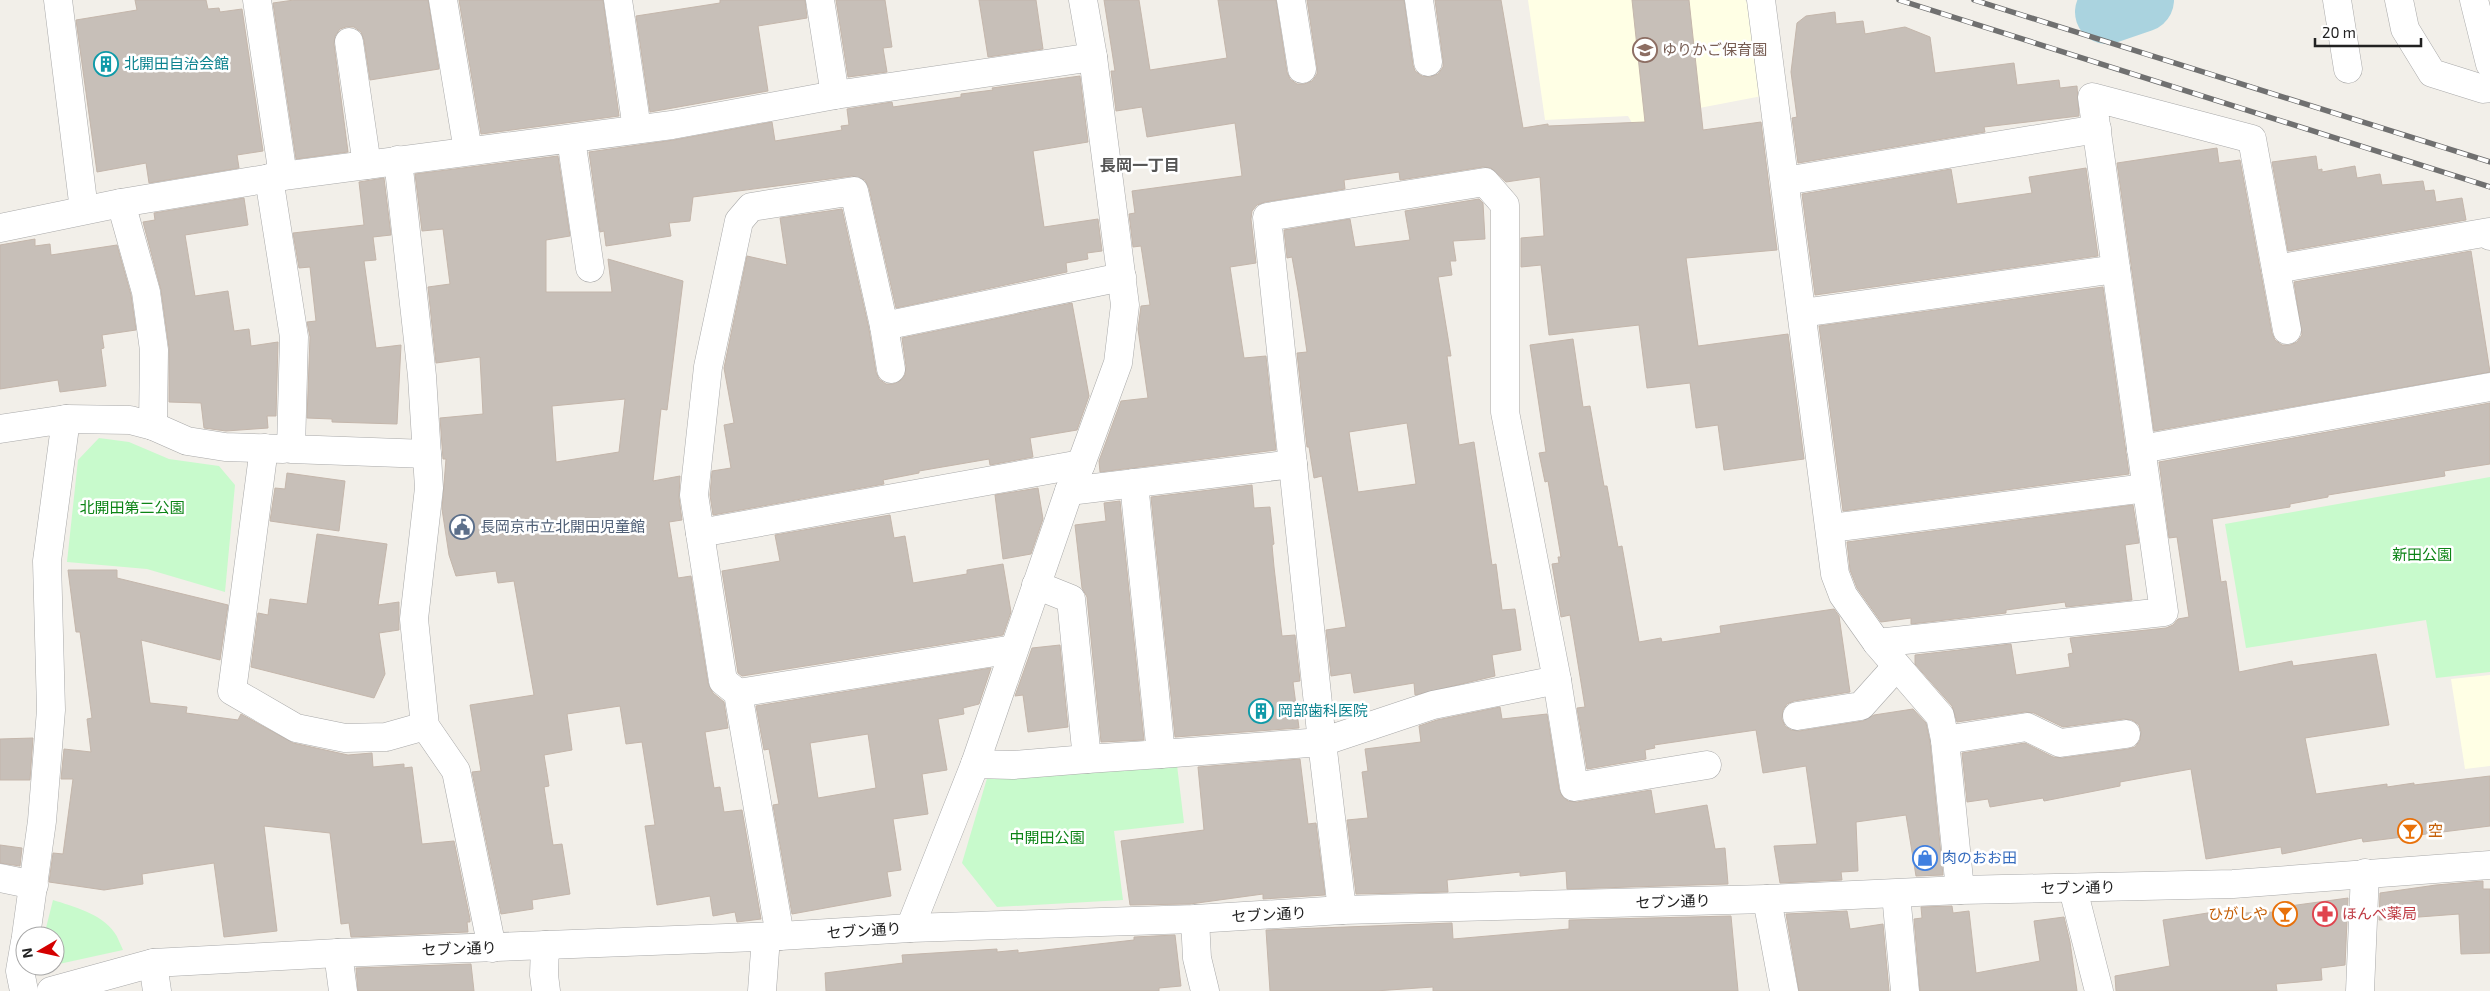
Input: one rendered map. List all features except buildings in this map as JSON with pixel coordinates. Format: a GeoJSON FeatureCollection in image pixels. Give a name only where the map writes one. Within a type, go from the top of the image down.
{"type":"FeatureCollection","features":[{"type":"Feature","properties":{"kind":"street"},"geometry":{"type":"LineString","coordinates":[[58,0],[84,210]]}},
{"type":"Feature","properties":{"kind":"street"},"geometry":{"type":"LineString","coordinates":[[256,0],[294,336],[290,449]]}},
{"type":"Feature","properties":{"kind":"street"},"geometry":{"type":"LineString","coordinates":[[443,0],[468,150]]}},
{"type":"Feature","properties":{"kind":"street"},"geometry":{"type":"LineString","coordinates":[[618,0],[637,129]]}},
{"type":"Feature","properties":{"kind":"street"},"geometry":{"type":"LineString","coordinates":[[820,0],[835,95]]}},
{"type":"Feature","properties":{"kind":"street"},"geometry":{"type":"LineString","coordinates":[[910,928],[975,764],[1069,491],[1081,464],[1118,363],[1125,305],[1093,57],[1083,0]]}},
{"type":"Feature","properties":{"kind":"street"},"geometry":{"type":"LineString","coordinates":[[1291,0],[1302,69]]}},
{"type":"Feature","properties":{"kind":"street"},"geometry":{"type":"LineString","coordinates":[[1419,0],[1428,62]]}},
{"type":"Feature","properties":{"kind":"street"},"geometry":{"type":"LineString","coordinates":[[1761,0],[1831,528],[1835,574],[1843,595],[1877,643],[1940,716],[1945,740],[1960,890]]}},
{"type":"Feature","properties":{"kind":"street"},"geometry":{"type":"LineString","coordinates":[[2337,0],[2348,69]]}},
{"type":"Feature","properties":{"kind":"street"},"geometry":{"type":"LineString","coordinates":[[2399,0],[2405,29],[2432,73],[2483,89],[2490,88]]}},
{"type":"Feature","properties":{"kind":"street"},"geometry":{"type":"LineString","coordinates":[[2474,0],[2490,64]]}},
{"type":"Feature","properties":{"kind":"street"},"geometry":{"type":"LineString","coordinates":[[349,42],[367,165]]}},
{"type":"Feature","properties":{"kind":"street"},"geometry":{"type":"LineString","coordinates":[[0,228],[121,203],[276,177],[468,150],[571,139],[835,95],[1093,57]]}},
{"type":"Feature","properties":{"kind":"street"},"geometry":{"type":"LineString","coordinates":[[1877,643],[2164,612],[2092,96],[2252,139],[2287,330]]}},
{"type":"Feature","properties":{"kind":"street"},"geometry":{"type":"LineString","coordinates":[[1785,181],[2097,129]]}},
{"type":"Feature","properties":{"kind":"street"},"geometry":{"type":"LineString","coordinates":[[571,139],[590,268]]}},
{"type":"Feature","properties":{"kind":"street"},"geometry":{"type":"LineString","coordinates":[[398,160],[422,376],[429,488],[414,619],[425,726],[456,771],[492,948]]}},
{"type":"Feature","properties":{"kind":"street"},"geometry":{"type":"LineString","coordinates":[[1342,910],[1322,742],[1267,217],[1485,182],[1505,205],[1506,412],[1557,680],[1574,787],[1706,765]]}},
{"type":"Feature","properties":{"kind":"street"},"geometry":{"type":"LineString","coordinates":[[762,991],[773,937],[738,693],[723,681],[694,495],[708,368],[739,221],[752,206],[854,191],[884,326],[891,369]]}},
{"type":"Feature","properties":{"kind":"street"},"geometry":{"type":"LineString","coordinates":[[121,203],[146,292],[154,350],[153,426]]}},
{"type":"Feature","properties":{"kind":"street"},"geometry":{"type":"LineString","coordinates":[[2276,269],[2489,232],[2490,236]]}},
{"type":"Feature","properties":{"kind":"street"},"geometry":{"type":"LineString","coordinates":[[1802,313],[2116,269]]}},
{"type":"Feature","properties":{"kind":"street"},"geometry":{"type":"LineString","coordinates":[[884,326],[1122,277]]}},
{"type":"Feature","properties":{"kind":"street"},"geometry":{"type":"LineString","coordinates":[[2141,449],[2490,387]]}},
{"type":"Feature","properties":{"kind":"street"},"geometry":{"type":"LineString","coordinates":[[0,429],[66,419],[130,420],[153,426],[187,441],[225,447],[427,454]]}},
{"type":"Feature","properties":{"kind":"street"},"geometry":{"type":"LineString","coordinates":[[28,926],[34,885],[51,710],[47,561],[66,419]]}},
{"type":"Feature","properties":{"kind":"street"},"geometry":{"type":"LineString","coordinates":[[264,448],[232,691],[296,728],[345,738],[386,737],[425,726]]}},
{"type":"Feature","properties":{"kind":"street"},"geometry":{"type":"LineString","coordinates":[[700,534],[1081,464]]}},
{"type":"Feature","properties":{"kind":"street"},"geometry":{"type":"LineString","coordinates":[[1069,491],[1293,464]]}},
{"type":"Feature","properties":{"kind":"street"},"geometry":{"type":"LineString","coordinates":[[1134,483],[1161,754]]}},
{"type":"Feature","properties":{"kind":"street"},"geometry":{"type":"LineString","coordinates":[[1831,528],[2146,488]]}},
{"type":"Feature","properties":{"kind":"street"},"geometry":{"type":"LineString","coordinates":[[1036,586],[1071,599],[1087,759]]}},
{"type":"Feature","properties":{"kind":"street"},"geometry":{"type":"LineString","coordinates":[[738,693],[1014,649]]}},
{"type":"Feature","properties":{"kind":"street"},"geometry":{"type":"LineString","coordinates":[[1797,716],[1861,706],[1896,667]]}},
{"type":"Feature","properties":{"kind":"street"},"geometry":{"type":"LineString","coordinates":[[975,764],[1013,765],[1322,742],[1433,705],[1557,680]]}},
{"type":"Feature","properties":{"kind":"street"},"geometry":{"type":"LineString","coordinates":[[1945,740],[2027,727],[2060,744],[2126,734]]}},
{"type":"Feature","properties":{"kind":"street","name":"セブン通り"},"geometry":{"type":"LineString","coordinates":[[51,991],[154,963],[338,953],[773,937],[910,928],[1195,919],[1342,910],[1767,899],[1960,890],[2233,884],[2365,873],[2490,866]]}},
{"type":"Feature","properties":{"kind":"street"},"geometry":{"type":"LineString","coordinates":[[2360,991],[2365,873]]}},
{"type":"Feature","properties":{"kind":"street"},"geometry":{"type":"LineString","coordinates":[[0,878],[34,885]]}},
{"type":"Feature","properties":{"kind":"street"},"geometry":{"type":"LineString","coordinates":[[2072,889],[2099,991]]}},
{"type":"Feature","properties":{"kind":"street"},"geometry":{"type":"LineString","coordinates":[[1896,894],[1905,991]]}},
{"type":"Feature","properties":{"kind":"street"},"geometry":{"type":"LineString","coordinates":[[1767,899],[1784,991]]}},
{"type":"Feature","properties":{"kind":"street"},"geometry":{"type":"LineString","coordinates":[[1195,919],[1197,958],[1204,991]]}},
{"type":"Feature","properties":{"kind":"street"},"geometry":{"type":"LineString","coordinates":[[545,945],[544,975],[546,991]]}},
{"type":"Feature","properties":{"kind":"street"},"geometry":{"type":"LineString","coordinates":[[338,953],[343,991]]}},
{"type":"Feature","properties":{"kind":"street"},"geometry":{"type":"LineString","coordinates":[[154,963],[157,991]]}},
{"type":"Feature","properties":{"kind":"street"},"geometry":{"type":"LineString","coordinates":[[21,976],[24,991]]}},
{"type":"Feature","properties":{"kind":"shaded area","name":"ゆりかご保育園"},"geometry":{"type":"Polygon","coordinates":[[[1528,0],[1745,0],[1750,5],[1762,96],[1689,110],[1640,137],[1628,116],[1545,120],[1528,0]]]}},
{"type":"Feature","properties":{"kind":"shaded area"},"geometry":{"type":"Polygon","coordinates":[[[2490,675],[2490,766],[2465,769],[2451,679],[2490,675]]]}},
{"type":"Feature","properties":{"kind":"green space","name":"北開田第二公園"},"geometry":{"type":"Polygon","coordinates":[[[99,438],[129,442],[169,459],[219,466],[235,485],[225,592],[147,569],[67,562],[78,460],[99,438]]]}},
{"type":"Feature","properties":{"kind":"green space","name":"新田公園"},"geometry":{"type":"Polygon","coordinates":[[[2490,477],[2490,672],[2436,678],[2426,620],[2246,648],[2225,524],[2490,477]]]}},
{"type":"Feature","properties":{"kind":"green space","name":"中開田公園"},"geometry":{"type":"Polygon","coordinates":[[[1177,765],[1184,823],[1114,831],[1123,900],[997,907],[962,863],[988,775],[1177,765]]]}},
{"type":"Feature","properties":{"kind":"green space"},"geometry":{"type":"Polygon","coordinates":[[[53,900],[102,920],[115,934],[123,950],[65,963],[65,926],[46,926],[53,900]]]}},
{"type":"Feature","properties":{"kind":"waterway"},"geometry":{"type":"LineString","coordinates":[[2107,12],[2142,0]]}},
{"type":"Feature","properties":{"kind":"railway"},"geometry":{"type":"LineString","coordinates":[[1899,0],[2490,187]]}},
{"type":"Feature","properties":{"kind":"railway"},"geometry":{"type":"LineString","coordinates":[[1974,0],[2490,162]]}},
{"type":"Feature","properties":{"kind":"place","name":"ゆりかご保育園"},"geometry":{"type":"Point","coordinates":[1645,50]}},
{"type":"Feature","properties":{"kind":"place","name":"北開田自治会館"},"geometry":{"type":"Point","coordinates":[106,64]}},
{"type":"Feature","properties":{"kind":"place","name":"長岡京市立北開田児童館"},"geometry":{"type":"Point","coordinates":[462,527]}},
{"type":"Feature","properties":{"kind":"place","name":"岡部歯科医院"},"geometry":{"type":"Point","coordinates":[1261,711]}},
{"type":"Feature","properties":{"kind":"place","name":"空"},"geometry":{"type":"Point","coordinates":[2410,831]}},
{"type":"Feature","properties":{"kind":"place","name":"肉のおお田"},"geometry":{"type":"Point","coordinates":[1925,858]}},
{"type":"Feature","properties":{"kind":"place","name":"ひがしや"},"geometry":{"type":"Point","coordinates":[2285,914]}},
{"type":"Feature","properties":{"kind":"place","name":"ほんべ薬局"},"geometry":{"type":"Point","coordinates":[2325,914]}},
{"type":"Feature","properties":{"kind":"district","name":"長岡一丁目"},"geometry":{"type":"Point","coordinates":[1140,165]}}]}
